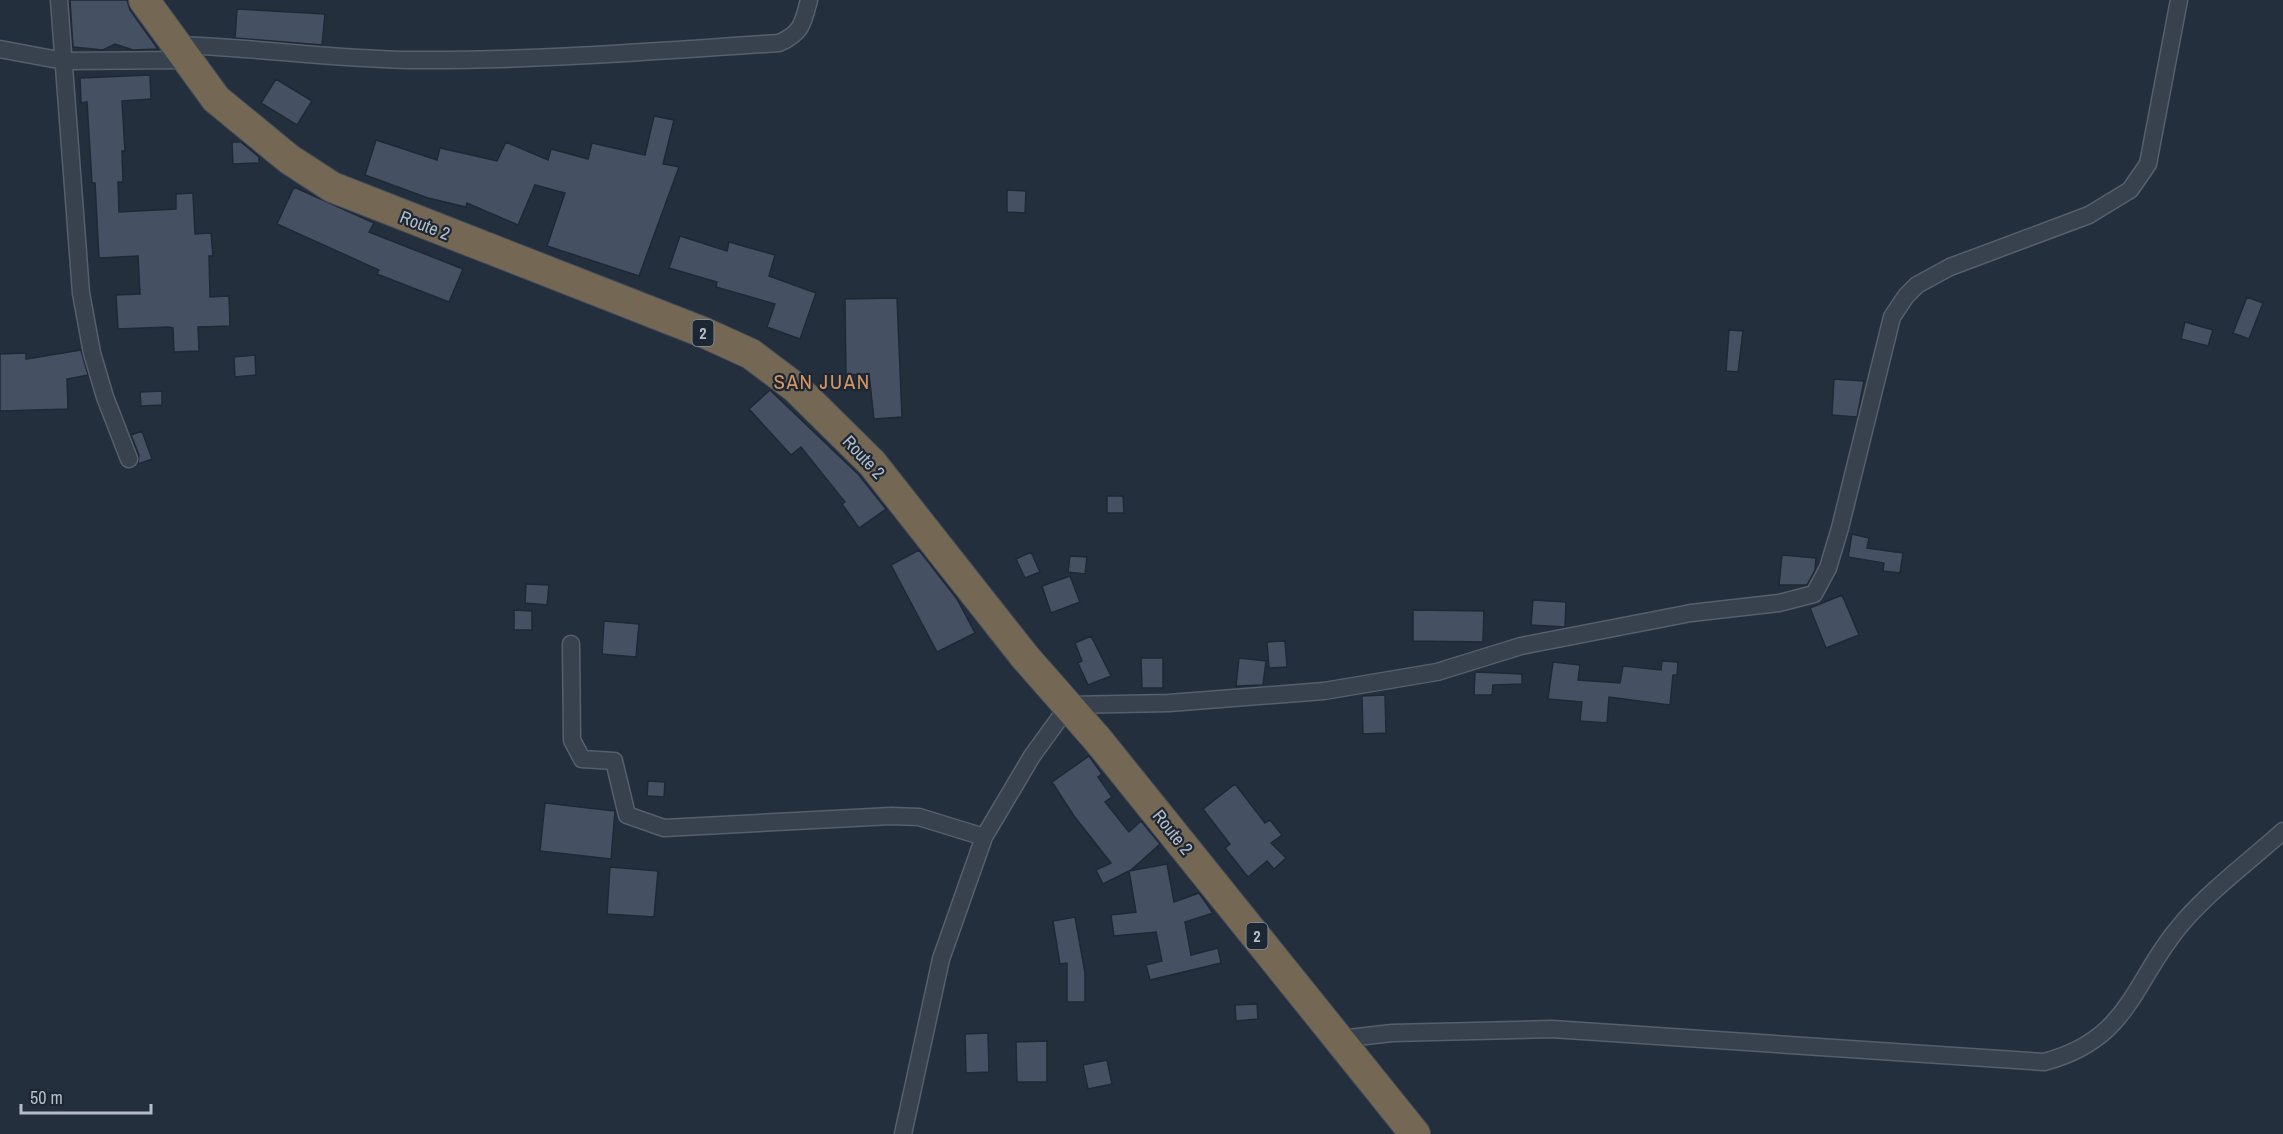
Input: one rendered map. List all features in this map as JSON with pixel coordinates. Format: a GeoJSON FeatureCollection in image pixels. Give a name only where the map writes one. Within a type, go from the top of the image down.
{"type":"FeatureCollection","features":[{"type":"Feature","properties":{"kind":"highway","name":"Route 2"},"geometry":{"type":"LineString","coordinates":[[144,0],[216,99],[289,159],[332,187],[751,354],[796,388],[872,463],[1025,657],[1082,721],[1415,1134]]}},
{"type":"Feature","properties":{"kind":"street"},"geometry":{"type":"LineString","coordinates":[[59,0],[81,293],[92,352],[105,397],[129,459]]}},
{"type":"Feature","properties":{"kind":"street"},"geometry":{"type":"LineString","coordinates":[[0,49],[64,61],[184,58],[221,46],[338,58],[421,60],[512,59],[767,44],[779,43],[793,37],[802,25],[809,0]]}},
{"type":"Feature","properties":{"kind":"street"},"geometry":{"type":"LineString","coordinates":[[903,1134],[941,959],[984,837],[1032,756],[1082,721],[1168,703],[1324,691],[1437,672],[1521,646],[1691,613],[1779,603],[1814,594],[1828,568],[1840,528],[1892,317],[1906,296],[1917,285],[1950,267],[2090,215],[2130,190],[2148,164],[2178,0]]}},
{"type":"Feature","properties":{"kind":"street"},"geometry":{"type":"LineString","coordinates":[[571,644],[572,740],[582,759],[614,761],[626,811],[631,819],[664,828],[891,816],[919,817],[984,837]]}},
{"type":"Feature","properties":{"kind":"street"},"geometry":{"type":"LineString","coordinates":[[1340,1039],[1392,1033],[1552,1029],[2044,1062],[2079,1050],[2096,1040],[2119,1018],[2162,950],[2185,920],[2283,831]]}},
{"type":"Feature","properties":{"kind":"building"},"geometry":{"type":"Polygon","coordinates":[[[70,0],[127,0],[130,10],[158,49],[133,50],[115,44],[103,50],[73,47],[70,0]]]}},
{"type":"Feature","properties":{"kind":"building"},"geometry":{"type":"Polygon","coordinates":[[[237,9],[325,14],[322,45],[235,38],[237,9]]]}},
{"type":"Feature","properties":{"kind":"building"},"geometry":{"type":"Polygon","coordinates":[[[150,75],[151,99],[122,101],[125,151],[122,151],[123,182],[118,182],[119,212],[176,209],[176,194],[193,193],[195,234],[211,233],[213,256],[209,256],[210,297],[229,296],[230,326],[198,327],[199,351],[174,352],[173,328],[118,329],[116,295],[140,294],[138,256],[99,258],[87,102],[81,103],[80,78],[150,75]]]}},
{"type":"Feature","properties":{"kind":"building"},"geometry":{"type":"Polygon","coordinates":[[[276,79],[312,101],[297,125],[261,103],[276,79]]]}},
{"type":"Feature","properties":{"kind":"building"},"geometry":{"type":"Polygon","coordinates":[[[654,116],[674,120],[663,164],[679,167],[639,276],[547,246],[565,193],[535,185],[518,225],[467,203],[466,207],[428,198],[365,175],[376,140],[437,160],[440,148],[497,161],[506,142],[548,160],[551,149],[588,159],[592,143],[645,155],[654,116]]]}},
{"type":"Feature","properties":{"kind":"building"},"geometry":{"type":"Polygon","coordinates":[[[232,142],[241,142],[259,157],[259,163],[233,164],[232,142]]]}},
{"type":"Feature","properties":{"kind":"building"},"geometry":{"type":"Polygon","coordinates":[[[294,187],[374,223],[369,232],[463,269],[449,302],[377,274],[379,270],[277,224],[294,187]]]}},
{"type":"Feature","properties":{"kind":"building"},"geometry":{"type":"Polygon","coordinates":[[[1007,190],[1026,191],[1025,213],[1007,212],[1007,190]]]}},
{"type":"Feature","properties":{"kind":"building"},"geometry":{"type":"Polygon","coordinates":[[[680,236],[727,251],[729,242],[775,255],[769,276],[816,293],[800,339],[767,327],[775,304],[716,287],[717,282],[669,268],[680,236]]]}},
{"type":"Feature","properties":{"kind":"building"},"geometry":{"type":"Polygon","coordinates":[[[2247,297],[2263,303],[2249,339],[2233,333],[2247,297]]]}},
{"type":"Feature","properties":{"kind":"building"},"geometry":{"type":"Polygon","coordinates":[[[897,298],[902,417],[874,419],[869,374],[846,375],[845,299],[897,298]]]}},
{"type":"Feature","properties":{"kind":"building"},"geometry":{"type":"Polygon","coordinates":[[[2185,322],[2213,330],[2208,346],[2181,339],[2185,322]]]}},
{"type":"Feature","properties":{"kind":"building"},"geometry":{"type":"Polygon","coordinates":[[[1729,330],[1743,331],[1738,372],[1726,371],[1729,330]]]}},
{"type":"Feature","properties":{"kind":"building"},"geometry":{"type":"Polygon","coordinates":[[[81,350],[88,375],[67,379],[68,409],[0,411],[0,354],[26,353],[26,359],[81,350]]]}},
{"type":"Feature","properties":{"kind":"building"},"geometry":{"type":"Polygon","coordinates":[[[255,355],[256,375],[235,377],[234,357],[255,355]]]}},
{"type":"Feature","properties":{"kind":"building"},"geometry":{"type":"Polygon","coordinates":[[[1834,379],[1864,381],[1857,417],[1832,415],[1834,379]]]}},
{"type":"Feature","properties":{"kind":"building"},"geometry":{"type":"Polygon","coordinates":[[[770,390],[859,475],[886,509],[859,528],[842,504],[845,502],[801,447],[791,455],[749,409],[770,390]]]}},
{"type":"Feature","properties":{"kind":"building"},"geometry":{"type":"Polygon","coordinates":[[[162,391],[162,405],[141,406],[140,392],[162,391]]]}},
{"type":"Feature","properties":{"kind":"building"},"geometry":{"type":"Polygon","coordinates":[[[142,431],[152,459],[138,464],[139,455],[131,435],[142,431]]]}},
{"type":"Feature","properties":{"kind":"building"},"geometry":{"type":"Polygon","coordinates":[[[1107,496],[1123,496],[1124,513],[1107,513],[1107,496]]]}},
{"type":"Feature","properties":{"kind":"building"},"geometry":{"type":"Polygon","coordinates":[[[1852,534],[1869,538],[1867,548],[1903,553],[1900,573],[1883,571],[1884,563],[1848,557],[1852,534]]]}},
{"type":"Feature","properties":{"kind":"building"},"geometry":{"type":"Polygon","coordinates":[[[919,550],[957,599],[975,633],[937,652],[891,565],[919,550]]]}},
{"type":"Feature","properties":{"kind":"building"},"geometry":{"type":"Polygon","coordinates":[[[1031,552],[1040,572],[1025,578],[1016,559],[1031,552]]]}},
{"type":"Feature","properties":{"kind":"building"},"geometry":{"type":"Polygon","coordinates":[[[1782,555],[1816,558],[1815,570],[1807,585],[1779,585],[1782,555]]]}},
{"type":"Feature","properties":{"kind":"building"},"geometry":{"type":"Polygon","coordinates":[[[1070,556],[1087,557],[1085,574],[1068,572],[1070,556]]]}},
{"type":"Feature","properties":{"kind":"building"},"geometry":{"type":"Polygon","coordinates":[[[1070,576],[1080,602],[1051,613],[1042,586],[1070,576]]]}},
{"type":"Feature","properties":{"kind":"building"},"geometry":{"type":"Polygon","coordinates":[[[526,584],[549,585],[547,605],[525,603],[526,584]]]}},
{"type":"Feature","properties":{"kind":"building"},"geometry":{"type":"Polygon","coordinates":[[[1842,595],[1859,635],[1826,648],[1810,608],[1842,595]]]}},
{"type":"Feature","properties":{"kind":"building"},"geometry":{"type":"Polygon","coordinates":[[[1533,600],[1566,602],[1565,627],[1531,625],[1533,600]]]}},
{"type":"Feature","properties":{"kind":"building"},"geometry":{"type":"Polygon","coordinates":[[[514,610],[532,611],[532,630],[514,630],[514,610]]]}},
{"type":"Feature","properties":{"kind":"building"},"geometry":{"type":"Polygon","coordinates":[[[1413,610],[1484,611],[1483,642],[1413,641],[1413,610]]]}},
{"type":"Feature","properties":{"kind":"building"},"geometry":{"type":"Polygon","coordinates":[[[604,621],[639,624],[636,657],[602,654],[604,621]]]}},
{"type":"Feature","properties":{"kind":"building"},"geometry":{"type":"Polygon","coordinates":[[[1091,636],[1111,676],[1088,685],[1078,663],[1082,661],[1075,643],[1091,636]]]}},
{"type":"Feature","properties":{"kind":"building"},"geometry":{"type":"Polygon","coordinates":[[[1285,641],[1287,667],[1269,668],[1267,642],[1285,641]]]}},
{"type":"Feature","properties":{"kind":"building"},"geometry":{"type":"Polygon","coordinates":[[[1141,658],[1163,658],[1163,688],[1142,688],[1141,658]]]}},
{"type":"Feature","properties":{"kind":"building"},"geometry":{"type":"Polygon","coordinates":[[[1239,658],[1266,661],[1263,685],[1236,686],[1239,658]]]}},
{"type":"Feature","properties":{"kind":"building"},"geometry":{"type":"Polygon","coordinates":[[[1662,661],[1678,662],[1677,675],[1673,675],[1670,705],[1609,697],[1607,723],[1580,721],[1582,702],[1548,699],[1553,662],[1580,665],[1578,680],[1620,683],[1623,666],[1661,670],[1662,661]]]}},
{"type":"Feature","properties":{"kind":"building"},"geometry":{"type":"Polygon","coordinates":[[[1475,672],[1522,674],[1522,684],[1493,685],[1492,695],[1474,695],[1475,672]]]}},
{"type":"Feature","properties":{"kind":"building"},"geometry":{"type":"Polygon","coordinates":[[[1385,695],[1386,733],[1363,734],[1362,696],[1385,695]]]}},
{"type":"Feature","properties":{"kind":"building"},"geometry":{"type":"Polygon","coordinates":[[[1089,756],[1102,774],[1098,777],[1112,797],[1105,802],[1129,832],[1141,821],[1160,844],[1131,870],[1103,884],[1096,870],[1111,863],[1074,816],[1052,782],[1089,756]]]}},
{"type":"Feature","properties":{"kind":"building"},"geometry":{"type":"Polygon","coordinates":[[[648,781],[665,782],[664,797],[647,796],[648,781]]]}},
{"type":"Feature","properties":{"kind":"building"},"geometry":{"type":"Polygon","coordinates":[[[1235,784],[1265,823],[1270,820],[1282,835],[1271,843],[1286,858],[1274,869],[1267,861],[1248,877],[1225,848],[1230,844],[1203,809],[1235,784]]]}},
{"type":"Feature","properties":{"kind":"building"},"geometry":{"type":"Polygon","coordinates":[[[545,803],[615,811],[611,859],[540,851],[545,803]]]}},
{"type":"Feature","properties":{"kind":"building"},"geometry":{"type":"Polygon","coordinates":[[[1167,864],[1174,902],[1199,893],[1213,913],[1185,922],[1191,955],[1218,948],[1221,963],[1150,980],[1146,965],[1162,961],[1156,932],[1114,936],[1111,915],[1136,912],[1129,871],[1167,864]]]}},
{"type":"Feature","properties":{"kind":"building"},"geometry":{"type":"Polygon","coordinates":[[[610,867],[658,871],[654,917],[607,914],[610,867]]]}},
{"type":"Feature","properties":{"kind":"building"},"geometry":{"type":"Polygon","coordinates":[[[1075,917],[1085,973],[1085,1002],[1067,1002],[1067,963],[1060,964],[1053,921],[1075,917]]]}},
{"type":"Feature","properties":{"kind":"building"},"geometry":{"type":"Polygon","coordinates":[[[1257,1004],[1258,1019],[1236,1021],[1235,1005],[1257,1004]]]}},
{"type":"Feature","properties":{"kind":"building"},"geometry":{"type":"Polygon","coordinates":[[[988,1033],[989,1072],[966,1073],[965,1034],[988,1033]]]}},
{"type":"Feature","properties":{"kind":"building"},"geometry":{"type":"Polygon","coordinates":[[[1047,1041],[1047,1082],[1017,1082],[1016,1042],[1047,1041]]]}},
{"type":"Feature","properties":{"kind":"building"},"geometry":{"type":"Polygon","coordinates":[[[1107,1060],[1112,1084],[1088,1089],[1083,1065],[1107,1060]]]}},
{"type":"Feature","properties":{"kind":"district","name":"SAN JUAN"},"geometry":{"type":"Point","coordinates":[822,381]}}]}
